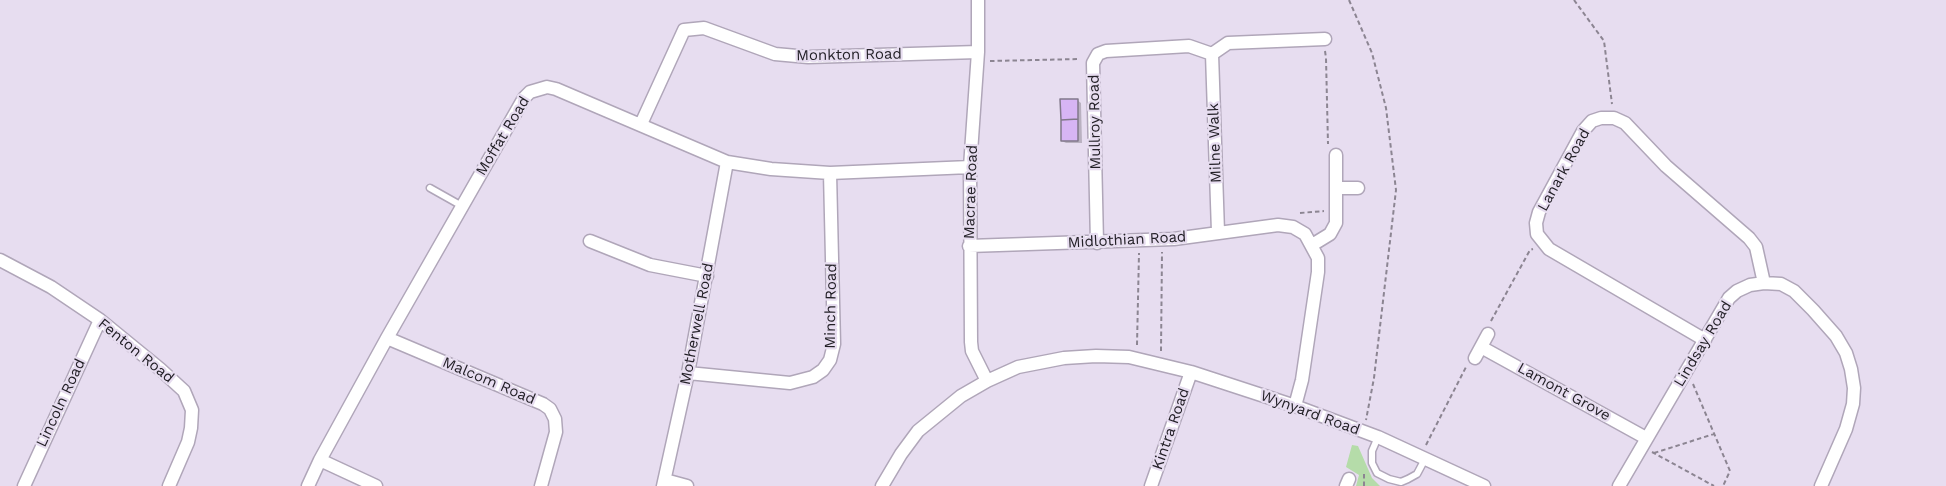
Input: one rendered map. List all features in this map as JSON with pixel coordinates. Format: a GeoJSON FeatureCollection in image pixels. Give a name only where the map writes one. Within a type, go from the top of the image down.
{"type":"FeatureCollection","features":[{"type":"Feature","properties":{"kind":"street","name":"Macrae Road"},"geometry":{"type":"LineString","coordinates":[[978,0],[978,56],[970,167],[971,342],[977,362],[987,381]]}},
{"type":"Feature","properties":{"kind":"street","name":"Monkton Road"},"geometry":{"type":"LineString","coordinates":[[641,124],[684,30],[704,28],[775,54],[808,57],[978,56]]}},
{"type":"Feature","properties":{"kind":"street"},"geometry":{"type":"LineString","coordinates":[[1212,54],[1228,43],[1323,39]]}},
{"type":"Feature","properties":{"kind":"street","name":"Mullroy Road"},"geometry":{"type":"LineString","coordinates":[[1097,243],[1093,63],[1098,54],[1106,51],[1190,46],[1212,54]]}},
{"type":"Feature","properties":{"kind":"street","name":"Milne Walk"},"geometry":{"type":"LineString","coordinates":[[1212,54],[1218,232]]}},
{"type":"Feature","properties":{"kind":"street","name":"Moffat Road"},"geometry":{"type":"LineString","coordinates":[[308,486],[387,338],[524,98],[530,92],[547,87],[556,89],[727,162],[771,169],[830,173],[970,167]]}},
{"type":"Feature","properties":{"kind":"street","name":"Lanark Road"},"geometry":{"type":"LineString","coordinates":[[1544,244],[1537,234],[1536,223],[1539,212],[1583,131],[1592,122],[1601,118],[1614,118]]}},
{"type":"Feature","properties":{"kind":"street"},"geometry":{"type":"LineString","coordinates":[[1614,118],[1625,123],[1666,166],[1749,238],[1756,247],[1764,283],[1781,284],[1794,291],[1836,336],[1846,353],[1854,388],[1853,404],[1846,429],[1821,486]]}},
{"type":"Feature","properties":{"kind":"street"},"geometry":{"type":"LineString","coordinates":[[1295,406],[1302,380],[1318,272],[1318,258],[1312,245],[1330,234],[1336,223],[1336,188],[1332,154]]}},
{"type":"Feature","properties":{"kind":"street","name":"Motherwell Road"},"geometry":{"type":"LineString","coordinates":[[664,483],[688,373],[727,162]]}},
{"type":"Feature","properties":{"kind":"street","name":"Minch Road"},"geometry":{"type":"LineString","coordinates":[[688,373],[790,382],[813,377],[830,360],[834,344],[830,173]]}},
{"type":"Feature","properties":{"kind":"street"},"geometry":{"type":"LineString","coordinates":[[1336,188],[1358,188]]}},
{"type":"Feature","properties":{"kind":"street","name":"Midlothian Road"},"geometry":{"type":"LineString","coordinates":[[969,246],[1163,240],[1278,225],[1293,227],[1305,234],[1312,245]]}},
{"type":"Feature","properties":{"kind":"street"},"geometry":{"type":"LineString","coordinates":[[590,241],[650,265],[707,276]]}},
{"type":"Feature","properties":{"kind":"street"},"geometry":{"type":"LineString","coordinates":[[1544,244],[1705,340]]}},
{"type":"Feature","properties":{"kind":"street","name":"Fenton Road"},"geometry":{"type":"LineString","coordinates":[[0,260],[51,287],[100,320],[184,391],[192,410],[191,428],[188,442],[169,486]]}},
{"type":"Feature","properties":{"kind":"street","name":"Lindsay Road"},"geometry":{"type":"LineString","coordinates":[[1619,486],[1729,298],[1750,285],[1764,283]]}},
{"type":"Feature","properties":{"kind":"street","name":"Lincoln Road"},"geometry":{"type":"LineString","coordinates":[[24,486],[100,320]]}},
{"type":"Feature","properties":{"kind":"street"},"geometry":{"type":"LineString","coordinates":[[1478,352],[1488,331]]}},
{"type":"Feature","properties":{"kind":"street","name":"Malcom Road"},"geometry":{"type":"LineString","coordinates":[[387,338],[543,404],[550,410],[555,419],[556,432],[541,486]]}},
{"type":"Feature","properties":{"kind":"street","name":"Lamont Grove"},"geometry":{"type":"LineString","coordinates":[[1478,352],[1644,442]]}},
{"type":"Feature","properties":{"kind":"street","name":"Wynyard Road"},"geometry":{"type":"LineString","coordinates":[[882,486],[918,431],[948,406],[987,381],[1018,367],[1064,358],[1096,356],[1130,357],[1191,372],[1295,406],[1378,437],[1484,486]]}},
{"type":"Feature","properties":{"kind":"street","name":"Kintra Road"},"geometry":{"type":"LineString","coordinates":[[1151,486],[1191,372]]}},
{"type":"Feature","properties":{"kind":"street"},"geometry":{"type":"LineString","coordinates":[[320,460],[376,486]]}},
{"type":"Feature","properties":{"kind":"street"},"geometry":{"type":"LineString","coordinates":[[664,483],[687,486]]}},
{"type":"Feature","properties":{"kind":"lane"},"geometry":{"type":"LineString","coordinates":[[430,188],[462,206]]}},
{"type":"Feature","properties":{"kind":"lane"},"geometry":{"type":"LineString","coordinates":[[1378,437],[1372,451],[1372,463],[1377,473],[1389,479],[1401,482],[1417,474],[1423,457]]}},
{"type":"Feature","properties":{"kind":"path"},"geometry":{"type":"LineString","coordinates":[[1348,0],[1375,64],[1386,108],[1396,190],[1374,378],[1364,432]]}},
{"type":"Feature","properties":{"kind":"path"},"geometry":{"type":"LineString","coordinates":[[1574,0],[1604,41],[1614,118]]}},
{"type":"Feature","properties":{"kind":"path"},"geometry":{"type":"LineString","coordinates":[[1323,39],[1332,154]]}},
{"type":"Feature","properties":{"kind":"path"},"geometry":{"type":"LineString","coordinates":[[978,56],[1079,59],[1093,63]]}},
{"type":"Feature","properties":{"kind":"path"},"geometry":{"type":"LineString","coordinates":[[1300,213],[1329,211]]}},
{"type":"Feature","properties":{"kind":"path"},"geometry":{"type":"LineString","coordinates":[[1161,351],[1163,240]]}},
{"type":"Feature","properties":{"kind":"path"},"geometry":{"type":"LineString","coordinates":[[1137,345],[1139,241]]}},
{"type":"Feature","properties":{"kind":"path"},"geometry":{"type":"LineString","coordinates":[[1488,331],[1530,250],[1544,244]]}},
{"type":"Feature","properties":{"kind":"path"},"geometry":{"type":"LineString","coordinates":[[1423,457],[1471,356],[1478,352]]}},
{"type":"Feature","properties":{"kind":"path"},"geometry":{"type":"LineString","coordinates":[[1683,376],[1693,382],[1730,471],[1723,486]]}},
{"type":"Feature","properties":{"kind":"path"},"geometry":{"type":"LineString","coordinates":[[1654,453],[1714,434]]}},
{"type":"Feature","properties":{"kind":"path"},"geometry":{"type":"LineString","coordinates":[[1644,442],[1654,453],[1714,486]]}},
{"type":"Feature","properties":{"kind":"green space"},"geometry":{"type":"Polygon","coordinates":[[[1352,445],[1358,446],[1372,478],[1380,486],[1356,486],[1359,475],[1346,467],[1352,445]]]}},
{"type":"Feature","properties":{"kind":"building"},"geometry":{"type":"Polygon","coordinates":[[[1060,99],[1078,99],[1078,119],[1061,120],[1060,99]]]}},
{"type":"Feature","properties":{"kind":"building"},"geometry":{"type":"Polygon","coordinates":[[[1078,119],[1078,141],[1061,141],[1061,120],[1078,119]]]}}]}
